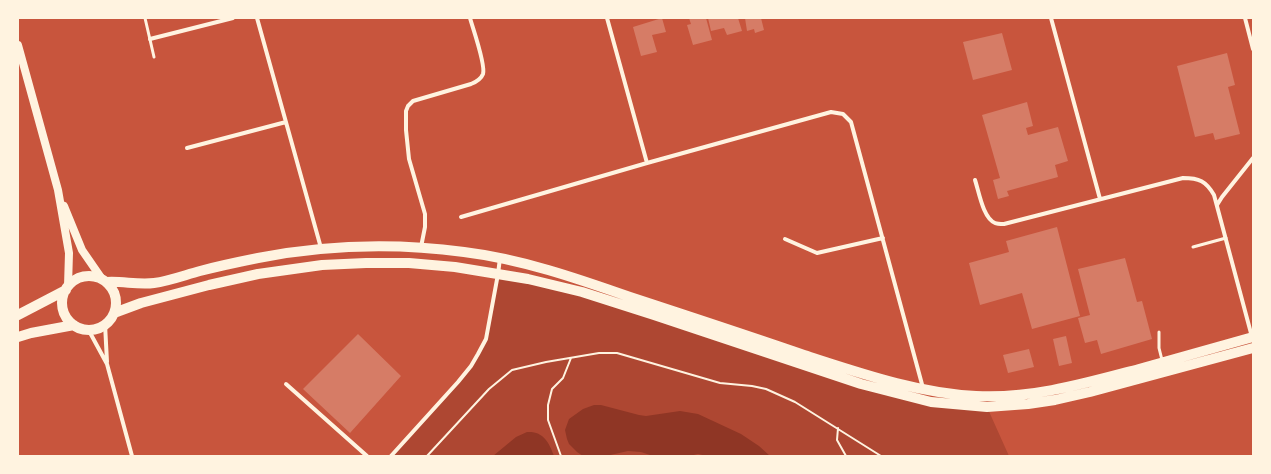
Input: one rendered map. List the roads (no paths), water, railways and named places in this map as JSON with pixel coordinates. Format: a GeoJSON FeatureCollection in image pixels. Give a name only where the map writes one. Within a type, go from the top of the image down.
{"type":"FeatureCollection","features":[{"type":"Feature","properties":{"kind":"main road"},"geometry":{"type":"LineString","coordinates":[[18,45],[58,190],[69,253],[67,288],[62,303],[63,308],[69,320],[74,325],[81,328],[95,329],[105,324],[114,313],[115,297],[113,290],[82,250],[58,190]]}},
{"type":"Feature","properties":{"kind":"main road"},"geometry":{"type":"LineString","coordinates":[[18,315],[67,288],[72,282],[84,276],[96,277],[105,281],[155,283],[260,258],[321,248],[421,247],[466,252],[500,258],[538,268],[594,285],[837,366],[885,380],[944,394],[1013,396],[1053,390],[1094,381],[1253,339]]}},
{"type":"Feature","properties":{"kind":"main road"},"geometry":{"type":"LineString","coordinates":[[114,313],[142,303],[209,285],[258,274],[322,265],[409,263],[455,267],[528,279],[582,292],[862,384],[931,402],[987,407],[1028,404],[1055,400],[1253,348]]}},
{"type":"Feature","properties":{"kind":"main road"},"geometry":{"type":"LineString","coordinates":[[18,337],[74,325]]}},
{"type":"Feature","properties":{"kind":"street"},"geometry":{"type":"LineString","coordinates":[[150,38],[233,18]]}},
{"type":"Feature","properties":{"kind":"street"},"geometry":{"type":"LineString","coordinates":[[258,18],[321,248]]}},
{"type":"Feature","properties":{"kind":"street"},"geometry":{"type":"LineString","coordinates":[[421,247],[425,227],[425,214],[409,159],[406,111],[408,106],[413,101],[472,84],[483,75],[484,69],[482,60],[470,18]]}},
{"type":"Feature","properties":{"kind":"street"},"geometry":{"type":"LineString","coordinates":[[607,18],[646,163]]}},
{"type":"Feature","properties":{"kind":"street"},"geometry":{"type":"LineString","coordinates":[[1051,18],[1100,199]]}},
{"type":"Feature","properties":{"kind":"street"},"geometry":{"type":"LineString","coordinates":[[1245,18],[1253,49]]}},
{"type":"Feature","properties":{"kind":"street"},"geometry":{"type":"LineString","coordinates":[[461,217],[646,163],[831,112],[843,114],[851,122],[923,389]]}},
{"type":"Feature","properties":{"kind":"street"},"geometry":{"type":"LineString","coordinates":[[187,148],[286,122]]}},
{"type":"Feature","properties":{"kind":"street"},"geometry":{"type":"LineString","coordinates":[[1217,205],[1253,158]]}},
{"type":"Feature","properties":{"kind":"street"},"geometry":{"type":"LineString","coordinates":[[975,180],[982,205],[988,218],[995,223],[1004,224],[1183,178],[1194,178],[1202,182],[1209,187],[1214,195],[1253,339]]}},
{"type":"Feature","properties":{"kind":"street"},"geometry":{"type":"LineString","coordinates":[[785,239],[817,253],[883,238]]}},
{"type":"Feature","properties":{"kind":"street"},"geometry":{"type":"LineString","coordinates":[[391,456],[458,382],[471,366],[478,354],[486,339],[500,258]]}},
{"type":"Feature","properties":{"kind":"street"},"geometry":{"type":"LineString","coordinates":[[105,324],[107,364],[132,456]]}},
{"type":"Feature","properties":{"kind":"street"},"geometry":{"type":"LineString","coordinates":[[88,329],[107,364]]}},
{"type":"Feature","properties":{"kind":"street"},"geometry":{"type":"LineString","coordinates":[[286,384],[366,456]]}},
{"type":"Feature","properties":{"kind":"lane"},"geometry":{"type":"LineString","coordinates":[[144,18],[154,57]]}},
{"type":"Feature","properties":{"kind":"lane"},"geometry":{"type":"LineString","coordinates":[[1194,247],[1226,238]]}},
{"type":"Feature","properties":{"kind":"lane"},"geometry":{"type":"LineString","coordinates":[[1159,332],[1159,348],[1163,362]]}}]}
